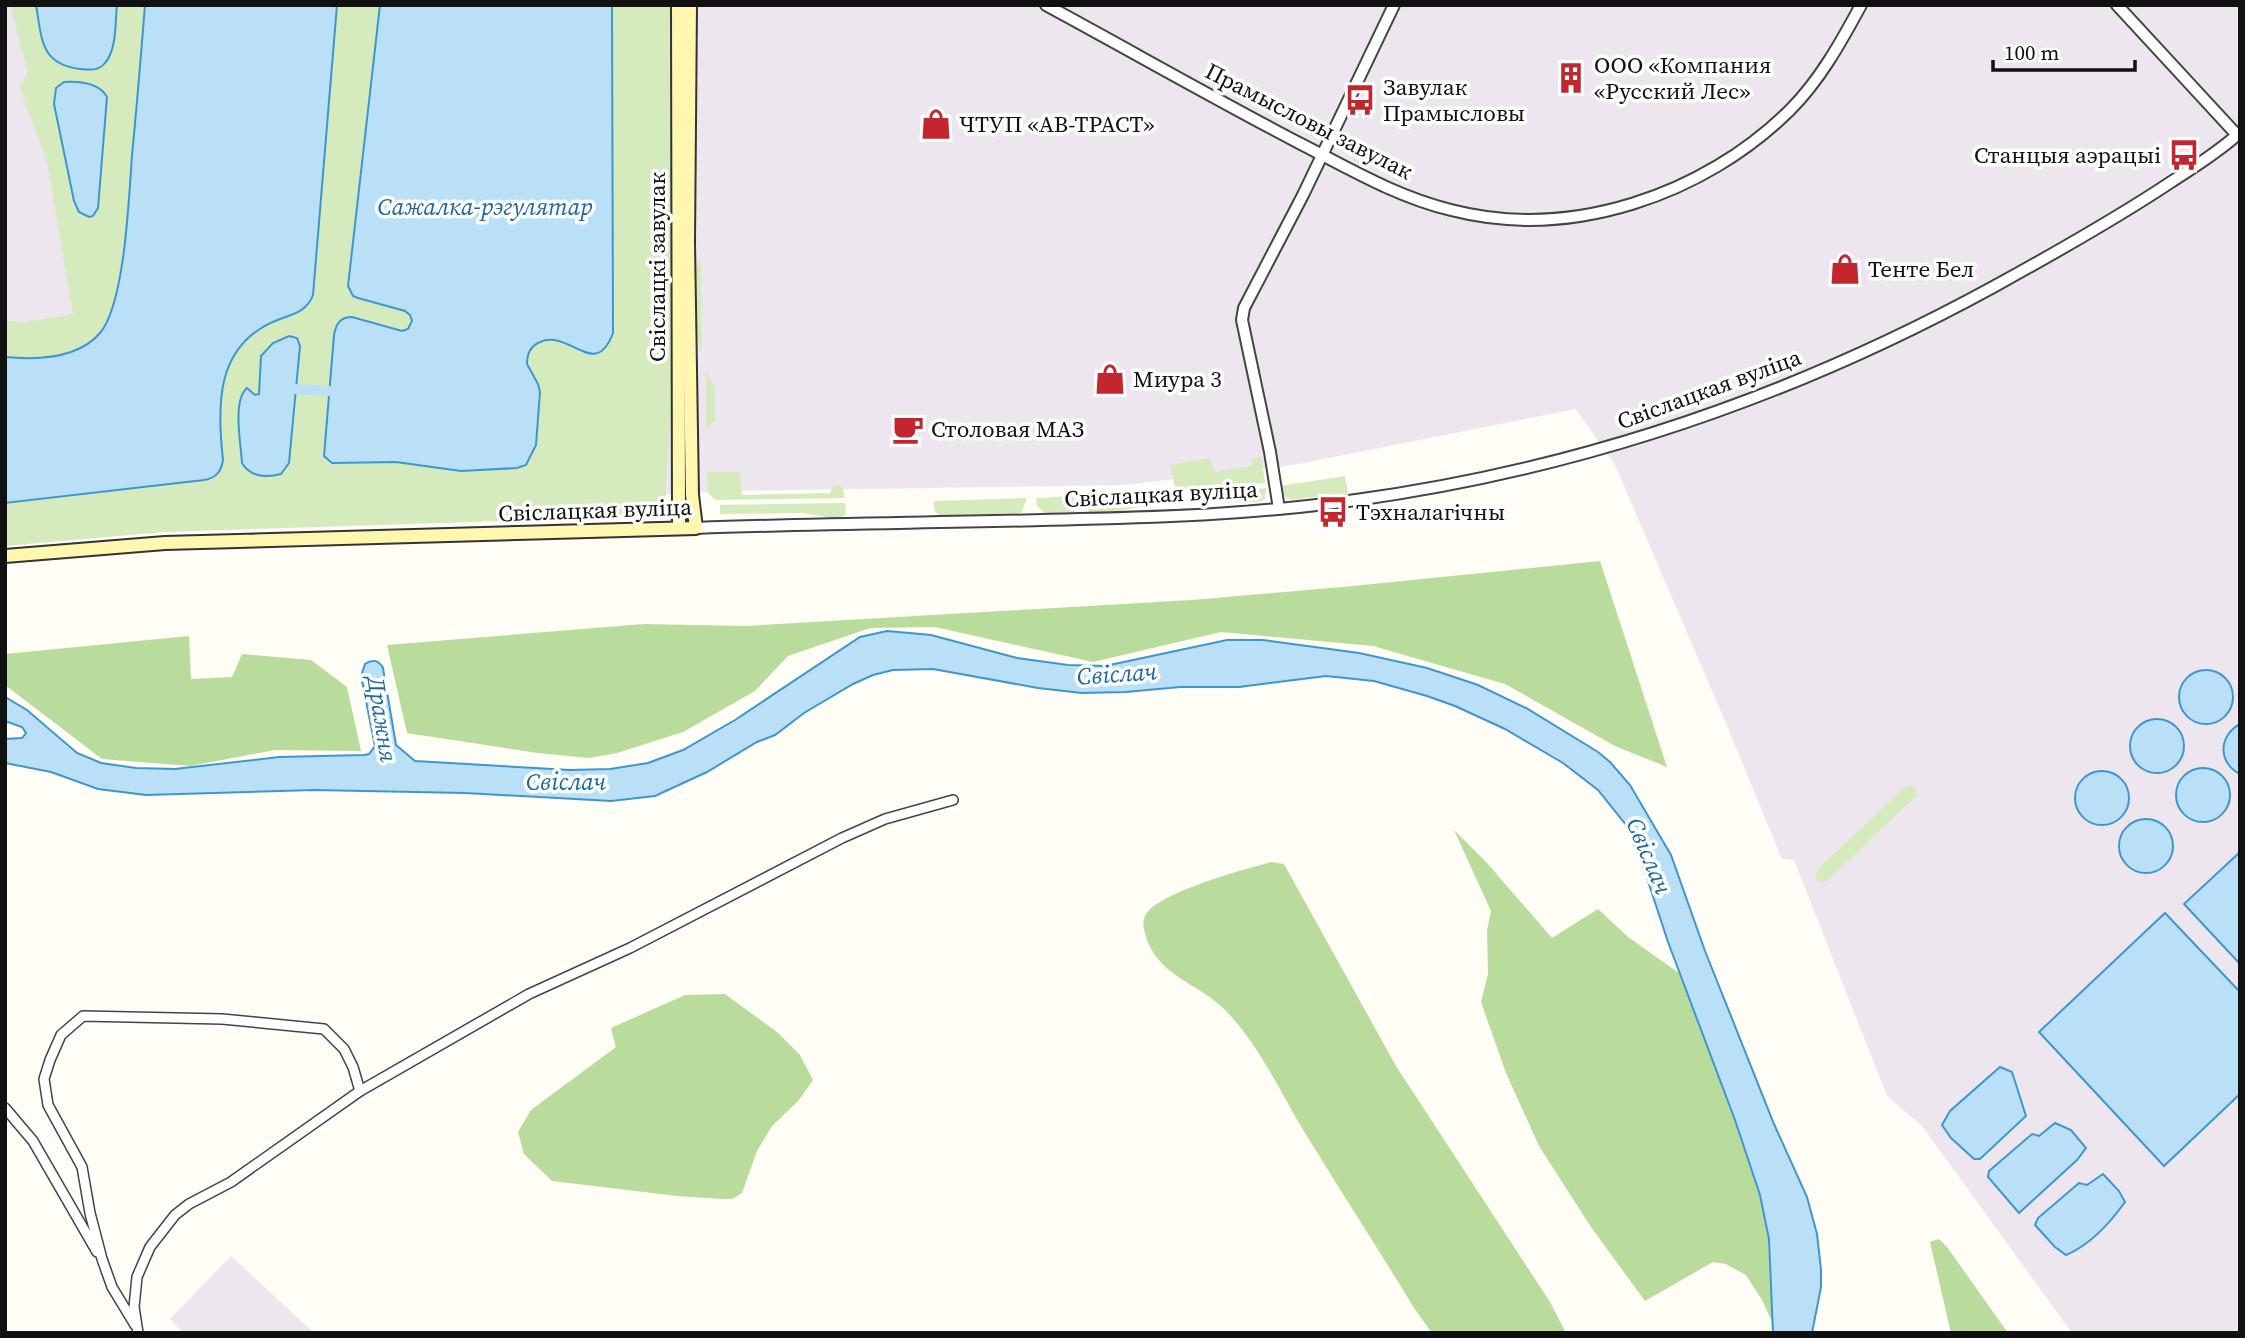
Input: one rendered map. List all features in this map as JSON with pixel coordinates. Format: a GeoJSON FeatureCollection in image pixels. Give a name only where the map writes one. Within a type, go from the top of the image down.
{"type":"FeatureCollection","features":[{"type":"Feature","properties":{"kind":"main road","name":"Свіслацкі завулак"},"geometry":{"type":"LineString","coordinates":[[678,5],[679,528]]}},
{"type":"Feature","properties":{"kind":"main road","name":"Свіслацкі завулак"},"geometry":{"type":"LineString","coordinates":[[690,5],[688,243],[692,495],[696,527]]}},
{"type":"Feature","properties":{"kind":"main road","name":"Свіслацкая вуліца"},"geometry":{"type":"LineString","coordinates":[[5,556],[165,543],[696,527]]}},
{"type":"Feature","properties":{"kind":"street","name":"Прамысловы завулак"},"geometry":{"type":"LineString","coordinates":[[1046,5],[1322,155],[1408,197],[1451,211],[1532,220],[1590,214],[1622,207],[1691,181],[1758,139],[1810,88],[1840,44],[1861,5]]}},
{"type":"Feature","properties":{"kind":"street"},"geometry":{"type":"LineString","coordinates":[[1279,509],[1270,452],[1242,320],[1249,297],[1322,155],[1394,5]]}},
{"type":"Feature","properties":{"kind":"street"},"geometry":{"type":"LineString","coordinates":[[2117,5],[2239,137]]}},
{"type":"Feature","properties":{"kind":"street","name":"Свіслацкая вуліца"},"geometry":{"type":"LineString","coordinates":[[696,527],[1166,517],[1279,509],[1356,500],[1434,488],[1527,469],[1594,452],[1675,426],[1867,351],[1963,304],[2130,209],[2239,137]]}},
{"type":"Feature","properties":{"kind":"street"},"geometry":{"type":"LineString","coordinates":[[138,1331],[134,1294],[137,1277],[150,1247],[175,1215],[250,1168],[360,1091],[529,994],[630,948],[842,838],[885,819],[954,800]]}},
{"type":"Feature","properties":{"kind":"street"},"geometry":{"type":"LineString","coordinates":[[138,1331],[112,1287],[102,1259],[82,1167],[48,1105],[44,1079],[61,1035],[83,1016],[222,1019],[324,1028],[344,1049],[360,1091]]}},
{"type":"Feature","properties":{"kind":"street"},"geometry":{"type":"LineString","coordinates":[[5,1108],[33,1141],[102,1259]]}},
{"type":"Feature","properties":{"kind":"shaded area"},"geometry":{"type":"Polygon","coordinates":[[[5,5],[2240,5],[2240,1333],[2072,1333],[1922,1126],[1887,1096],[1794,860],[1782,859],[1615,465],[1576,409],[1293,465],[1124,485],[735,491],[5,525],[5,5]]]}},
{"type":"Feature","properties":{"kind":"shaded area"},"geometry":{"type":"Polygon","coordinates":[[[231,1256],[314,1333],[183,1333],[170,1319],[231,1256]]]}},
{"type":"Feature","properties":{"kind":"green space"},"geometry":{"type":"Polygon","coordinates":[[[10,5],[672,5],[673,383],[665,504],[652,514],[165,532],[5,546],[5,321],[25,322],[73,314],[47,162],[19,86],[28,72],[10,5]]]}},
{"type":"Feature","properties":{"kind":"green space"},"geometry":{"type":"Polygon","coordinates":[[[701,263],[700,352],[694,269],[701,263]]]}},
{"type":"Feature","properties":{"kind":"green space"},"geometry":{"type":"Polygon","coordinates":[[[706,371],[715,386],[715,420],[706,430],[706,371]]]}},
{"type":"Feature","properties":{"kind":"green space"},"geometry":{"type":"Polygon","coordinates":[[[1261,457],[1265,483],[1176,491],[1170,465],[1210,458],[1214,472],[1252,466],[1252,459],[1261,457]]]}},
{"type":"Feature","properties":{"kind":"green space"},"geometry":{"type":"Polygon","coordinates":[[[707,472],[740,472],[742,495],[830,493],[837,485],[843,487],[844,498],[715,500],[708,493],[707,472]]]}},
{"type":"Feature","properties":{"kind":"green space"},"geometry":{"type":"Polygon","coordinates":[[[1345,476],[1348,493],[1290,500],[1282,494],[1280,486],[1345,476]]]}},
{"type":"Feature","properties":{"kind":"green space"},"geometry":{"type":"Polygon","coordinates":[[[1266,488],[1265,499],[1259,502],[1219,502],[1218,494],[1266,488]]]}},
{"type":"Feature","properties":{"kind":"green space"},"geometry":{"type":"Polygon","coordinates":[[[1078,496],[1074,513],[1045,513],[1037,506],[1036,498],[1078,496]]]}},
{"type":"Feature","properties":{"kind":"green space"},"geometry":{"type":"Polygon","coordinates":[[[1138,496],[1155,499],[1156,502],[1089,515],[1087,498],[1138,496]]]}},
{"type":"Feature","properties":{"kind":"green space"},"geometry":{"type":"Polygon","coordinates":[[[1027,498],[1021,513],[940,516],[934,510],[934,501],[1027,498]]]}},
{"type":"Feature","properties":{"kind":"green space"},"geometry":{"type":"Polygon","coordinates":[[[845,503],[846,514],[839,519],[802,513],[720,514],[720,505],[845,503]]]}},
{"type":"Feature","properties":{"kind":"green space"},"geometry":{"type":"Polygon","coordinates":[[[1600,561],[1667,767],[1615,746],[1505,684],[1373,646],[1221,632],[1093,662],[935,627],[870,628],[788,656],[755,691],[683,732],[617,753],[589,758],[537,753],[407,733],[387,645],[644,624],[745,626],[1192,600],[1600,561]]]}},
{"type":"Feature","properties":{"kind":"green space"},"geometry":{"type":"Polygon","coordinates":[[[189,636],[191,679],[232,677],[242,654],[311,660],[347,687],[361,751],[275,750],[190,766],[102,759],[5,685],[5,654],[189,636]]]}},
{"type":"Feature","properties":{"kind":"green space"},"geometry":{"type":"Polygon","coordinates":[[[1910,786],[1917,792],[1915,797],[1827,881],[1819,882],[1816,879],[1817,870],[1905,787],[1910,786]]]}},
{"type":"Feature","properties":{"kind":"green space"},"geometry":{"type":"Polygon","coordinates":[[[1454,830],[1487,863],[1552,938],[1598,909],[1628,937],[1679,973],[1735,1120],[1760,1195],[1769,1239],[1773,1324],[1746,1275],[1726,1264],[1713,1262],[1645,1301],[1591,1227],[1539,1146],[1506,1073],[1481,1002],[1488,974],[1487,931],[1491,911],[1454,830]]]}},
{"type":"Feature","properties":{"kind":"green space"},"geometry":{"type":"Polygon","coordinates":[[[1271,862],[1284,864],[1396,1066],[1550,1302],[1566,1333],[1432,1333],[1316,1151],[1249,1039],[1218,1003],[1172,972],[1153,953],[1144,927],[1144,919],[1150,910],[1180,892],[1200,884],[1271,862]]]}},
{"type":"Feature","properties":{"kind":"green space"},"geometry":{"type":"Polygon","coordinates":[[[725,994],[777,1032],[800,1055],[813,1080],[799,1100],[772,1126],[757,1151],[742,1193],[732,1199],[722,1199],[552,1181],[524,1154],[518,1132],[531,1110],[616,1047],[611,1028],[685,995],[725,994]]]}},
{"type":"Feature","properties":{"kind":"green space"},"geometry":{"type":"Polygon","coordinates":[[[1939,1239],[2008,1333],[1951,1333],[1930,1242],[1939,1239]]]}},
{"type":"Feature","properties":{"kind":"water"},"geometry":{"type":"Polygon","coordinates":[[[36,5],[117,5],[114,43],[103,66],[97,69],[80,69],[57,62],[50,56],[42,39],[36,5]]]}},
{"type":"Feature","properties":{"kind":"water","name":"Сажалка-рэгулятар"},"geometry":{"type":"Polygon","coordinates":[[[145,5],[337,5],[313,295],[302,309],[255,332],[241,346],[231,362],[221,399],[223,460],[219,472],[214,476],[204,480],[5,503],[5,357],[43,358],[80,348],[100,333],[115,299],[127,222],[145,5]]]}},
{"type":"Feature","properties":{"kind":"water","name":"Сажалка-рэгулятар"},"geometry":{"type":"Polygon","coordinates":[[[380,5],[612,5],[613,333],[606,347],[598,353],[590,354],[551,340],[540,342],[531,348],[527,364],[540,392],[536,445],[526,465],[517,468],[461,471],[396,462],[332,463],[324,456],[337,324],[344,318],[352,317],[402,331],[408,329],[412,321],[405,311],[353,296],[348,286],[380,5]]]}},
{"type":"Feature","properties":{"kind":"water"},"geometry":{"type":"Polygon","coordinates":[[[64,82],[89,84],[104,92],[107,97],[98,208],[93,216],[89,217],[79,212],[74,201],[54,104],[56,88],[64,82]]]}},
{"type":"Feature","properties":{"kind":"water"},"geometry":{"type":"Polygon","coordinates":[[[289,336],[297,338],[300,346],[289,463],[281,474],[259,475],[249,471],[242,463],[240,403],[247,388],[255,395],[259,394],[261,356],[273,343],[289,336]]]}},
{"type":"Feature","properties":{"kind":"water"},"geometry":{"type":"Polygon","coordinates":[[[887,631],[931,635],[1017,658],[1068,665],[1105,666],[1227,640],[1263,640],[1359,653],[1427,668],[1478,685],[1526,708],[1598,752],[1630,785],[1671,855],[1705,951],[1774,1124],[1807,1197],[1817,1234],[1821,1270],[1821,1287],[1812,1333],[1773,1333],[1769,1239],[1760,1195],[1626,825],[1598,790],[1563,763],[1505,729],[1427,696],[1374,681],[1326,676],[1239,687],[1180,687],[1082,693],[933,669],[893,670],[853,684],[804,713],[775,735],[757,742],[707,772],[655,796],[611,801],[465,793],[314,790],[146,795],[98,789],[51,772],[5,763],[5,739],[22,738],[26,733],[22,727],[5,721],[5,697],[27,710],[77,753],[101,763],[136,768],[175,769],[279,757],[369,754],[375,746],[361,676],[365,664],[373,661],[383,668],[396,745],[415,761],[570,770],[610,769],[648,763],[683,750],[735,720],[860,637],[887,631]]]}},
{"type":"Feature","properties":{"kind":"water"},"geometry":{"type":"Polygon","coordinates":[[[2211,670],[2221,674],[2229,682],[2233,697],[2229,712],[2221,720],[2201,724],[2191,720],[2183,712],[2179,692],[2183,682],[2191,674],[2211,670]]]}},
{"type":"Feature","properties":{"kind":"water"},"geometry":{"type":"Polygon","coordinates":[[[2162,719],[2172,723],[2180,731],[2184,746],[2180,761],[2172,769],[2152,773],[2142,769],[2134,761],[2130,741],[2134,731],[2142,723],[2162,719]]]}},
{"type":"Feature","properties":{"kind":"water"},"geometry":{"type":"Polygon","coordinates":[[[2240,724],[2240,774],[2228,763],[2224,749],[2228,735],[2240,724]]]}},
{"type":"Feature","properties":{"kind":"water"},"geometry":{"type":"Polygon","coordinates":[[[2208,768],[2218,772],[2226,780],[2230,795],[2226,810],[2218,818],[2198,822],[2188,818],[2180,810],[2176,790],[2180,780],[2188,772],[2208,768]]]}},
{"type":"Feature","properties":{"kind":"water"},"geometry":{"type":"Polygon","coordinates":[[[2107,771],[2117,775],[2125,783],[2129,798],[2125,813],[2117,821],[2097,825],[2087,821],[2079,813],[2075,793],[2079,783],[2087,775],[2107,771]]]}},
{"type":"Feature","properties":{"kind":"water"},"geometry":{"type":"Polygon","coordinates":[[[2151,819],[2161,823],[2169,831],[2173,846],[2169,861],[2161,869],[2141,873],[2131,869],[2123,861],[2119,841],[2123,831],[2131,823],[2151,819]]]}},
{"type":"Feature","properties":{"kind":"water"},"geometry":{"type":"Polygon","coordinates":[[[2240,852],[2240,964],[2184,904],[2240,852]]]}},
{"type":"Feature","properties":{"kind":"water"},"geometry":{"type":"Polygon","coordinates":[[[2165,913],[2240,992],[2240,1094],[2164,1166],[2039,1032],[2165,913]]]}},
{"type":"Feature","properties":{"kind":"water"},"geometry":{"type":"Polygon","coordinates":[[[2000,1067],[2012,1072],[2026,1116],[1980,1159],[1974,1159],[1951,1138],[1942,1125],[1950,1111],[2000,1067]]]}},
{"type":"Feature","properties":{"kind":"water"},"geometry":{"type":"Polygon","coordinates":[[[2055,1123],[2071,1130],[2086,1148],[2077,1160],[2019,1213],[1988,1177],[1989,1171],[2032,1134],[2039,1136],[2055,1123]]]}},
{"type":"Feature","properties":{"kind":"water"},"geometry":{"type":"Polygon","coordinates":[[[2103,1174],[2125,1202],[2099,1233],[2066,1255],[2035,1225],[2038,1218],[2079,1183],[2087,1185],[2103,1174]]]}},
{"type":"Feature","properties":{"kind":"waterway"},"geometry":{"type":"LineString","coordinates":[[295,389],[329,391]]}},
{"type":"Feature","properties":{"kind":"place","name":"ООО «Компания «Русский Лес»"},"geometry":{"type":"Point","coordinates":[1571,78]}},
{"type":"Feature","properties":{"kind":"place","name":"Завулак Прамысловы"},"geometry":{"type":"Point","coordinates":[1360,100]}},
{"type":"Feature","properties":{"kind":"place","name":"ЧТУП «АВ-ТРАСТ»"},"geometry":{"type":"Point","coordinates":[936,124]}},
{"type":"Feature","properties":{"kind":"place","name":"Станцыя аэрацыі"},"geometry":{"type":"Point","coordinates":[2184,155]}},
{"type":"Feature","properties":{"kind":"place","name":"Тенте Бел"},"geometry":{"type":"Point","coordinates":[1845,269]}},
{"type":"Feature","properties":{"kind":"place","name":"Миура 3"},"geometry":{"type":"Point","coordinates":[1110,379]}},
{"type":"Feature","properties":{"kind":"place","name":"Столовая МАЗ"},"geometry":{"type":"Point","coordinates":[908,429]}},
{"type":"Feature","properties":{"kind":"place","name":"Тэхналагічны"},"geometry":{"type":"Point","coordinates":[1333,512]}},
{"type":"Feature","properties":{"kind":"water label","name":"Свіслач"},"geometry":{"type":"Point","coordinates":[1117,674]}},
{"type":"Feature","properties":{"kind":"water label","name":"Дражня"},"geometry":{"type":"Point","coordinates":[382,719]}},
{"type":"Feature","properties":{"kind":"water label","name":"Свіслач"},"geometry":{"type":"Point","coordinates":[566,782]}},
{"type":"Feature","properties":{"kind":"water label","name":"Свіслач"},"geometry":{"type":"Point","coordinates":[1649,856]}}]}
